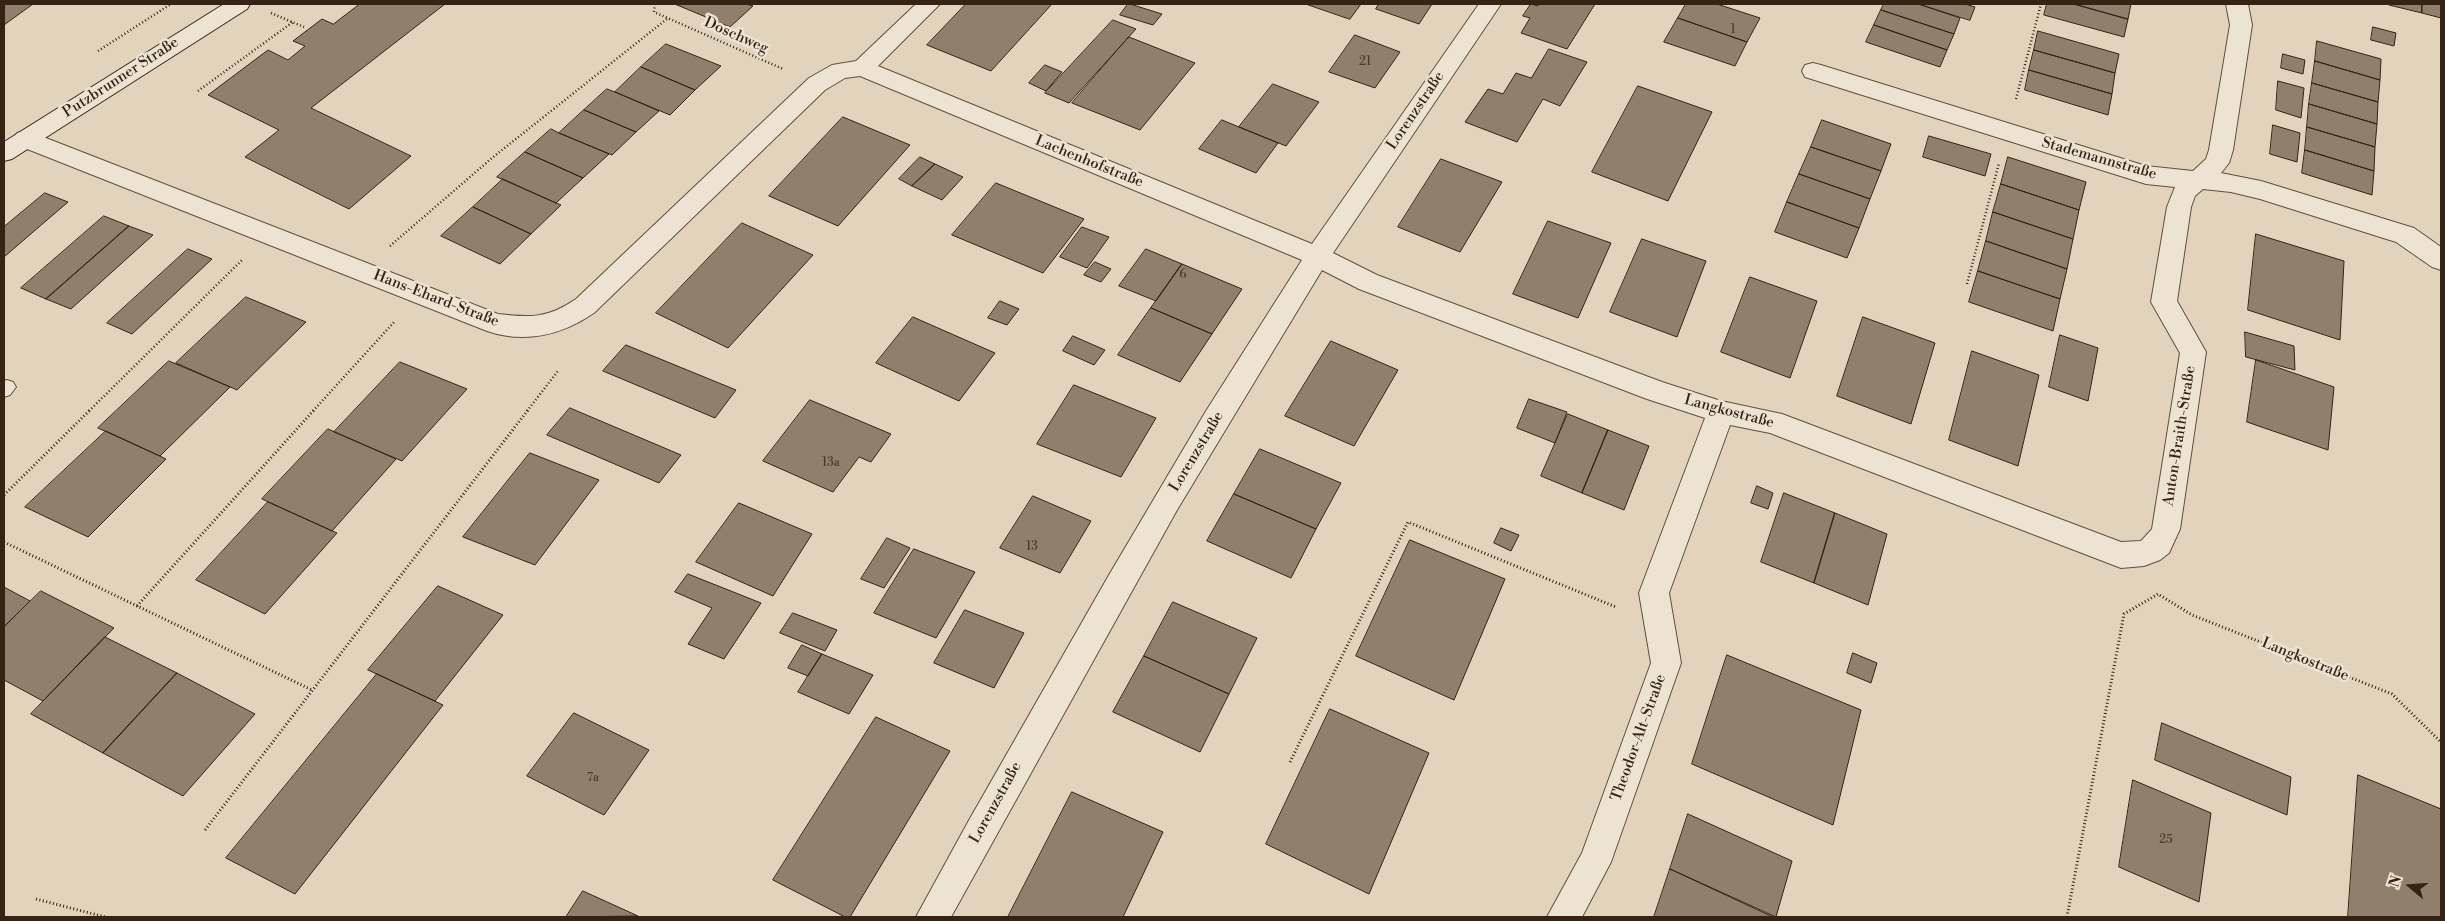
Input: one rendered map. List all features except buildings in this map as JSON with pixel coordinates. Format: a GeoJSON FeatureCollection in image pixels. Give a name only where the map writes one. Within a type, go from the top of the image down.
{"type":"FeatureCollection","features":[{"type":"Feature","properties":{"kind":"street","name":"Putzbrunner Straße"},"geometry":{"type":"LineString","coordinates":[[4,153],[240,4]]}},
{"type":"Feature","properties":{"kind":"street"},"geometry":{"type":"LineString","coordinates":[[862,68],[928,4]]}},
{"type":"Feature","properties":{"kind":"street","name":"Lorenzstraße"},"geometry":{"type":"LineString","coordinates":[[933,917],[1159,514],[1317,256],[1490,4]]}},
{"type":"Feature","properties":{"kind":"street","name":"Anton-Braith-Straße"},"geometry":{"type":"LineString","coordinates":[[2144,555],[2160,545],[2166,529],[2193,352],[2164,302],[2179,207],[2184,191],[2217,164],[2221,150],[2241,24],[2237,4]]}},
{"type":"Feature","properties":{"kind":"street","name":"Hans-Ehard-Straße"},"geometry":{"type":"LineString","coordinates":[[25,139],[496,324],[534,328],[567,320],[586,306],[817,84],[840,71],[862,68]]}},
{"type":"Feature","properties":{"kind":"street","name":"Lachenhofstraße"},"geometry":{"type":"LineString","coordinates":[[862,68],[1317,256]]}},
{"type":"Feature","properties":{"kind":"street","name":"Stademannstraße"},"geometry":{"type":"LineString","coordinates":[[1813,71],[2146,175],[2231,183],[2261,190],[2405,235],[2441,260]]}},
{"type":"Feature","properties":{"kind":"street","name":"Langkostraße"},"geometry":{"type":"LineString","coordinates":[[1317,256],[1377,286],[1656,391],[1721,412],[1772,422],[2121,555],[2144,555]]}},
{"type":"Feature","properties":{"kind":"street","name":"Theodor-Alt-Straße"},"geometry":{"type":"LineString","coordinates":[[1564,917],[1595,862],[1666,663],[1654,593],[1721,412]]}},
{"type":"Feature","properties":{"kind":"path","name":"Doschweg"},"geometry":{"type":"LineString","coordinates":[[655,4],[654,12],[817,84]]}},
{"type":"Feature","properties":{"kind":"path"},"geometry":{"type":"LineString","coordinates":[[1967,284],[2041,4]]}},
{"type":"Feature","properties":{"kind":"path"},"geometry":{"type":"LineString","coordinates":[[269,12],[304,26]]}},
{"type":"Feature","properties":{"kind":"path"},"geometry":{"type":"LineString","coordinates":[[363,271],[444,196],[576,94],[668,18]]}},
{"type":"Feature","properties":{"kind":"path"},"geometry":{"type":"LineString","coordinates":[[198,91],[294,22]]}},
{"type":"Feature","properties":{"kind":"path"},"geometry":{"type":"LineString","coordinates":[[4,495],[268,234]]}},
{"type":"Feature","properties":{"kind":"path"},"geometry":{"type":"LineString","coordinates":[[137,606],[420,294]]}},
{"type":"Feature","properties":{"kind":"path"},"geometry":{"type":"LineString","coordinates":[[205,830],[558,371]]}},
{"type":"Feature","properties":{"kind":"path"},"geometry":{"type":"LineString","coordinates":[[1290,762],[1408,522],[1659,625]]}},
{"type":"Feature","properties":{"kind":"path"},"geometry":{"type":"LineString","coordinates":[[4,542],[312,690]]}},
{"type":"Feature","properties":{"kind":"path","name":"Langkostraße"},"geometry":{"type":"LineString","coordinates":[[2067,917],[2124,614],[2158,594],[2192,615],[2392,694],[2441,742]]}},
{"type":"Feature","properties":{"kind":"path"},"geometry":{"type":"LineString","coordinates":[[36,899],[104,917]]}}]}
